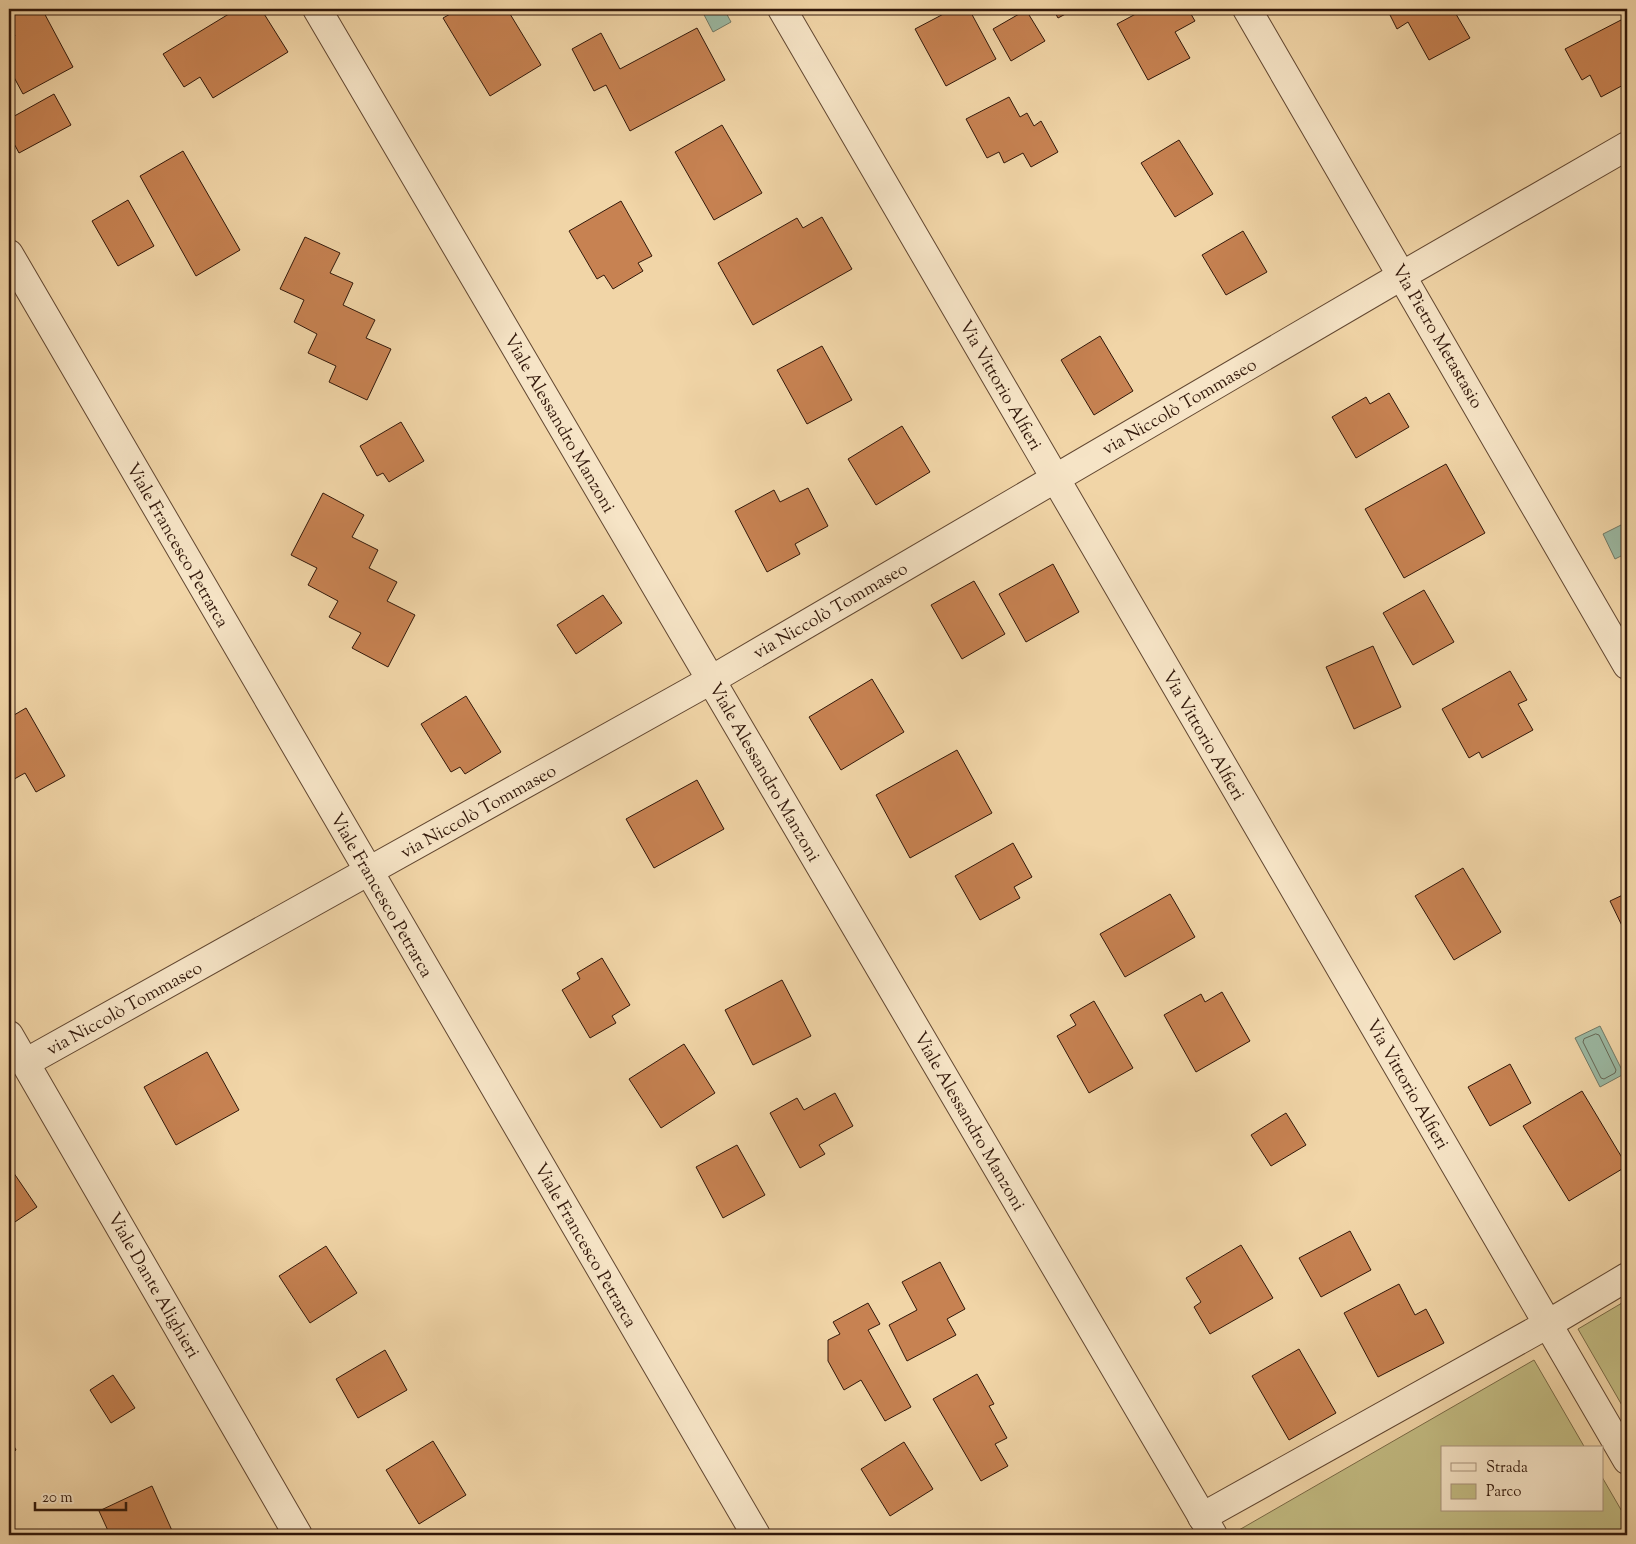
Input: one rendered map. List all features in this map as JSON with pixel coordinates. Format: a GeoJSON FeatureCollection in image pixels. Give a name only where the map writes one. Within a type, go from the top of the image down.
{"type":"FeatureCollection","features":[{"type":"Feature","properties":{"kind":"street","name":"Viale Alessandro Manzoni"},"geometry":{"type":"LineString","coordinates":[[317,9],[1207,1526]]}},
{"type":"Feature","properties":{"kind":"street","name":"Via Vittorio Alfieri"},"geometry":{"type":"LineString","coordinates":[[782,9],[1627,1460]]}},
{"type":"Feature","properties":{"kind":"street","name":"Via Pietro Metastasio"},"geometry":{"type":"LineString","coordinates":[[1247,9],[1627,665]]}},
{"type":"Feature","properties":{"kind":"street","name":"via Niccolò Tommaseo"},"geometry":{"type":"LineString","coordinates":[[25,1063],[711,680],[1402,275],[1627,146]]}},
{"type":"Feature","properties":{"kind":"street","name":"Viale Francesco Petrarca"},"geometry":{"type":"LineString","coordinates":[[9,254],[756,1535]]}},
{"type":"Feature","properties":{"kind":"street","name":"Viale Dante Alighieri"},"geometry":{"type":"LineString","coordinates":[[9,1034],[298,1535]]}},
{"type":"Feature","properties":{"kind":"street"},"geometry":{"type":"LineString","coordinates":[[1207,1526],[1627,1277]]}},
{"type":"Feature","properties":{"kind":"green space"},"geometry":{"type":"Polygon","coordinates":[[[1627,1300],[1627,1414],[1578,1329],[1627,1300]]]}},
{"type":"Feature","properties":{"kind":"green space"},"geometry":{"type":"Polygon","coordinates":[[[1534,1360],[1584,1446],[1441,1446],[1441,1512],[1604,1512],[1604,1480],[1627,1520],[1627,1535],[1242,1535],[1239,1530],[1534,1360]]]}},
{"type":"Feature","properties":{"kind":"water"},"geometry":{"type":"Polygon","coordinates":[[[701,9],[724,9],[731,22],[713,32],[701,9]]]}},
{"type":"Feature","properties":{"kind":"water"},"geometry":{"type":"Polygon","coordinates":[[[1627,522],[1627,553],[1615,559],[1603,534],[1627,522]]]}},
{"type":"Feature","properties":{"kind":"water"},"geometry":{"type":"Polygon","coordinates":[[[1600,1026],[1624,1074],[1600,1087],[1575,1038],[1600,1026]]]}},
{"type":"Feature","properties":{"kind":"building"},"geometry":{"type":"Polygon","coordinates":[[[26,9],[42,9],[73,67],[23,94],[9,68],[9,39],[15,36],[9,25],[9,18],[26,9]]]}},
{"type":"Feature","properties":{"kind":"building"},"geometry":{"type":"Polygon","coordinates":[[[237,9],[261,9],[288,52],[213,98],[200,77],[184,87],[163,54],[237,9]]]}},
{"type":"Feature","properties":{"kind":"building"},"geometry":{"type":"Polygon","coordinates":[[[459,9],[507,9],[541,65],[490,96],[443,18],[459,9]]]}},
{"type":"Feature","properties":{"kind":"building"},"geometry":{"type":"Polygon","coordinates":[[[953,9],[969,9],[996,59],[946,86],[915,29],[953,9]]]}},
{"type":"Feature","properties":{"kind":"building"},"geometry":{"type":"Polygon","coordinates":[[[1053,9],[1075,9],[1058,18],[1053,9]]]}},
{"type":"Feature","properties":{"kind":"building"},"geometry":{"type":"Polygon","coordinates":[[[1145,9],[1188,9],[1195,21],[1175,32],[1190,58],[1148,80],[1117,24],[1145,9]]]}},
{"type":"Feature","properties":{"kind":"building"},"geometry":{"type":"Polygon","coordinates":[[[1387,9],[1453,9],[1470,38],[1429,60],[1408,22],[1397,29],[1387,9]]]}},
{"type":"Feature","properties":{"kind":"building"},"geometry":{"type":"Polygon","coordinates":[[[1026,10],[1045,41],[1011,61],[993,29],[1026,10]]]}},
{"type":"Feature","properties":{"kind":"building"},"geometry":{"type":"Polygon","coordinates":[[[1621,20],[1627,31],[1627,83],[1601,97],[1590,75],[1582,80],[1565,49],[1621,20]]]}},
{"type":"Feature","properties":{"kind":"building"},"geometry":{"type":"Polygon","coordinates":[[[697,28],[725,80],[630,131],[606,85],[594,91],[572,49],[601,33],[620,69],[697,28]]]}},
{"type":"Feature","properties":{"kind":"building"},"geometry":{"type":"Polygon","coordinates":[[[54,94],[71,125],[19,153],[9,134],[9,119],[54,94]]]}},
{"type":"Feature","properties":{"kind":"building"},"geometry":{"type":"Polygon","coordinates":[[[1009,97],[1020,117],[1027,113],[1034,126],[1041,121],[1058,152],[1031,167],[1023,153],[1004,163],[999,152],[987,158],[966,119],[1009,97]]]}},
{"type":"Feature","properties":{"kind":"building"},"geometry":{"type":"Polygon","coordinates":[[[722,125],[762,193],[714,220],[675,152],[722,125]]]}},
{"type":"Feature","properties":{"kind":"building"},"geometry":{"type":"Polygon","coordinates":[[[1179,140],[1213,194],[1175,217],[1141,163],[1179,140]]]}},
{"type":"Feature","properties":{"kind":"building"},"geometry":{"type":"Polygon","coordinates":[[[183,151],[240,250],[196,276],[140,176],[183,151]]]}},
{"type":"Feature","properties":{"kind":"building"},"geometry":{"type":"Polygon","coordinates":[[[128,200],[154,246],[118,266],[92,221],[128,200]]]}},
{"type":"Feature","properties":{"kind":"building"},"geometry":{"type":"Polygon","coordinates":[[[621,201],[652,256],[638,263],[643,271],[613,289],[604,275],[597,279],[569,231],[621,201]]]}},
{"type":"Feature","properties":{"kind":"building"},"geometry":{"type":"Polygon","coordinates":[[[822,217],[852,269],[753,325],[718,263],[797,218],[803,228],[822,217]]]}},
{"type":"Feature","properties":{"kind":"building"},"geometry":{"type":"Polygon","coordinates":[[[1243,231],[1267,272],[1226,295],[1202,255],[1243,231]]]}},
{"type":"Feature","properties":{"kind":"building"},"geometry":{"type":"Polygon","coordinates":[[[305,237],[340,253],[330,273],[353,283],[343,305],[375,320],[366,338],[391,349],[367,400],[329,382],[336,366],[308,353],[317,334],[294,322],[304,300],[280,289],[305,237]]]}},
{"type":"Feature","properties":{"kind":"building"},"geometry":{"type":"Polygon","coordinates":[[[1100,336],[1133,391],[1094,415],[1061,360],[1100,336]]]}},
{"type":"Feature","properties":{"kind":"building"},"geometry":{"type":"Polygon","coordinates":[[[822,346],[852,400],[807,424],[777,370],[822,346]]]}},
{"type":"Feature","properties":{"kind":"building"},"geometry":{"type":"Polygon","coordinates":[[[1389,393],[1409,427],[1356,458],[1332,417],[1366,397],[1370,404],[1389,393]]]}},
{"type":"Feature","properties":{"kind":"building"},"geometry":{"type":"Polygon","coordinates":[[[401,422],[424,461],[389,482],[383,473],[377,476],[360,446],[401,422]]]}},
{"type":"Feature","properties":{"kind":"building"},"geometry":{"type":"Polygon","coordinates":[[[902,426],[930,472],[876,505],[848,459],[902,426]]]}},
{"type":"Feature","properties":{"kind":"building"},"geometry":{"type":"Polygon","coordinates":[[[1446,464],[1485,533],[1404,578],[1365,509],[1446,464]]]}},
{"type":"Feature","properties":{"kind":"building"},"geometry":{"type":"Polygon","coordinates":[[[808,488],[828,526],[795,544],[800,554],[767,572],[735,511],[774,490],[780,502],[808,488]]]}},
{"type":"Feature","properties":{"kind":"building"},"geometry":{"type":"Polygon","coordinates":[[[323,493],[364,515],[352,537],[378,550],[369,568],[397,582],[387,601],[415,615],[388,667],[352,648],[361,633],[329,617],[338,601],[308,585],[317,568],[291,555],[323,493]]]}},
{"type":"Feature","properties":{"kind":"building"},"geometry":{"type":"Polygon","coordinates":[[[1053,564],[1079,612],[1026,642],[999,594],[1053,564]]]}},
{"type":"Feature","properties":{"kind":"building"},"geometry":{"type":"Polygon","coordinates":[[[974,581],[1005,634],[962,659],[931,605],[974,581]]]}},
{"type":"Feature","properties":{"kind":"building"},"geometry":{"type":"Polygon","coordinates":[[[1424,590],[1454,642],[1413,665],[1383,613],[1424,590]]]}},
{"type":"Feature","properties":{"kind":"building"},"geometry":{"type":"Polygon","coordinates":[[[603,595],[622,623],[576,654],[557,625],[603,595]]]}},
{"type":"Feature","properties":{"kind":"building"},"geometry":{"type":"Polygon","coordinates":[[[1373,646],[1401,707],[1354,729],[1326,667],[1373,646]]]}},
{"type":"Feature","properties":{"kind":"building"},"geometry":{"type":"Polygon","coordinates":[[[1510,671],[1527,700],[1518,704],[1533,730],[1482,758],[1479,752],[1469,758],[1442,709],[1510,671]]]}},
{"type":"Feature","properties":{"kind":"building"},"geometry":{"type":"Polygon","coordinates":[[[872,679],[904,732],[841,770],[809,717],[872,679]]]}},
{"type":"Feature","properties":{"kind":"building"},"geometry":{"type":"Polygon","coordinates":[[[466,696],[501,752],[465,774],[460,767],[451,772],[421,724],[466,696]]]}},
{"type":"Feature","properties":{"kind":"building"},"geometry":{"type":"Polygon","coordinates":[[[26,708],[65,776],[36,792],[25,773],[9,782],[9,718],[26,708]]]}},
{"type":"Feature","properties":{"kind":"building"},"geometry":{"type":"Polygon","coordinates":[[[957,750],[992,813],[910,858],[876,795],[957,750]]]}},
{"type":"Feature","properties":{"kind":"building"},"geometry":{"type":"Polygon","coordinates":[[[697,780],[724,829],[654,868],[626,819],[697,780]]]}},
{"type":"Feature","properties":{"kind":"building"},"geometry":{"type":"Polygon","coordinates":[[[1013,843],[1032,877],[1014,887],[1020,898],[980,920],[955,876],[1013,843]]]}},
{"type":"Feature","properties":{"kind":"building"},"geometry":{"type":"Polygon","coordinates":[[[1463,868],[1501,932],[1454,960],[1415,896],[1463,868]]]}},
{"type":"Feature","properties":{"kind":"building"},"geometry":{"type":"Polygon","coordinates":[[[1627,893],[1627,936],[1610,901],[1627,893]]]}},
{"type":"Feature","properties":{"kind":"building"},"geometry":{"type":"Polygon","coordinates":[[[1170,894],[1195,937],[1125,977],[1100,934],[1170,894]]]}},
{"type":"Feature","properties":{"kind":"building"},"geometry":{"type":"Polygon","coordinates":[[[602,958],[630,1005],[612,1016],[616,1023],[590,1038],[562,990],[580,979],[577,973],[602,958]]]}},
{"type":"Feature","properties":{"kind":"building"},"geometry":{"type":"Polygon","coordinates":[[[782,980],[811,1036],[753,1065],[725,1010],[782,980]]]}},
{"type":"Feature","properties":{"kind":"building"},"geometry":{"type":"Polygon","coordinates":[[[1222,992],[1250,1041],[1196,1072],[1164,1015],[1201,994],[1205,1002],[1222,992]]]}},
{"type":"Feature","properties":{"kind":"building"},"geometry":{"type":"Polygon","coordinates":[[[1094,1001],[1133,1068],[1089,1093],[1057,1036],[1076,1025],[1070,1015],[1094,1001]]]}},
{"type":"Feature","properties":{"kind":"building"},"geometry":{"type":"Polygon","coordinates":[[[684,1044],[715,1093],[661,1128],[629,1079],[684,1044]]]}},
{"type":"Feature","properties":{"kind":"building"},"geometry":{"type":"Polygon","coordinates":[[[207,1052],[239,1110],[176,1145],[144,1087],[207,1052]]]}},
{"type":"Feature","properties":{"kind":"building"},"geometry":{"type":"Polygon","coordinates":[[[1510,1064],[1531,1103],[1490,1126],[1468,1087],[1510,1064]]]}},
{"type":"Feature","properties":{"kind":"building"},"geometry":{"type":"Polygon","coordinates":[[[1582,1091],[1627,1166],[1569,1201],[1523,1126],[1582,1091]]]}},
{"type":"Feature","properties":{"kind":"building"},"geometry":{"type":"Polygon","coordinates":[[[835,1093],[853,1126],[819,1145],[825,1154],[800,1168],[770,1113],[797,1098],[804,1110],[835,1093]]]}},
{"type":"Feature","properties":{"kind":"building"},"geometry":{"type":"Polygon","coordinates":[[[1286,1113],[1306,1145],[1271,1166],[1251,1135],[1286,1113]]]}},
{"type":"Feature","properties":{"kind":"building"},"geometry":{"type":"Polygon","coordinates":[[[737,1145],[765,1195],[723,1218],[696,1167],[737,1145]]]}},
{"type":"Feature","properties":{"kind":"building"},"geometry":{"type":"Polygon","coordinates":[[[9,1166],[37,1207],[9,1226],[9,1166]]]}},
{"type":"Feature","properties":{"kind":"building"},"geometry":{"type":"Polygon","coordinates":[[[1350,1231],[1371,1270],[1321,1297],[1299,1258],[1350,1231]]]}},
{"type":"Feature","properties":{"kind":"building"},"geometry":{"type":"Polygon","coordinates":[[[1241,1245],[1273,1298],[1210,1334],[1194,1307],[1201,1302],[1186,1278],[1241,1245]]]}},
{"type":"Feature","properties":{"kind":"building"},"geometry":{"type":"Polygon","coordinates":[[[326,1246],[357,1293],[310,1323],[279,1276],[326,1246]]]}},
{"type":"Feature","properties":{"kind":"building"},"geometry":{"type":"Polygon","coordinates":[[[940,1262],[965,1309],[947,1319],[956,1335],[907,1361],[889,1325],[917,1310],[902,1282],[940,1262]]]}},
{"type":"Feature","properties":{"kind":"building"},"geometry":{"type":"Polygon","coordinates":[[[1399,1284],[1415,1315],[1426,1309],[1444,1343],[1378,1377],[1344,1313],[1399,1284]]]}},
{"type":"Feature","properties":{"kind":"building"},"geometry":{"type":"Polygon","coordinates":[[[868,1303],[880,1324],[868,1330],[911,1407],[885,1421],[861,1380],[844,1390],[828,1361],[828,1340],[840,1334],[833,1322],[868,1303]]]}},
{"type":"Feature","properties":{"kind":"building"},"geometry":{"type":"Polygon","coordinates":[[[1299,1349],[1336,1413],[1289,1440],[1252,1376],[1299,1349]]]}},
{"type":"Feature","properties":{"kind":"building"},"geometry":{"type":"Polygon","coordinates":[[[385,1350],[407,1390],[358,1418],[336,1379],[385,1350]]]}},
{"type":"Feature","properties":{"kind":"building"},"geometry":{"type":"Polygon","coordinates":[[[977,1374],[994,1404],[989,1406],[1007,1438],[995,1444],[1008,1466],[981,1481],[933,1399],[977,1374]]]}},
{"type":"Feature","properties":{"kind":"building"},"geometry":{"type":"Polygon","coordinates":[[[113,1375],[135,1408],[111,1423],[90,1390],[113,1375]]]}},
{"type":"Feature","properties":{"kind":"building"},"geometry":{"type":"Polygon","coordinates":[[[9,1437],[16,1450],[9,1455],[9,1437]]]}},
{"type":"Feature","properties":{"kind":"building"},"geometry":{"type":"Polygon","coordinates":[[[433,1441],[466,1495],[419,1524],[386,1470],[433,1441]]]}},
{"type":"Feature","properties":{"kind":"building"},"geometry":{"type":"Polygon","coordinates":[[[904,1442],[933,1489],[890,1516],[861,1469],[904,1442]]]}},
{"type":"Feature","properties":{"kind":"building"},"geometry":{"type":"Polygon","coordinates":[[[152,1486],[174,1535],[110,1535],[99,1511],[152,1486]]]}}]}
